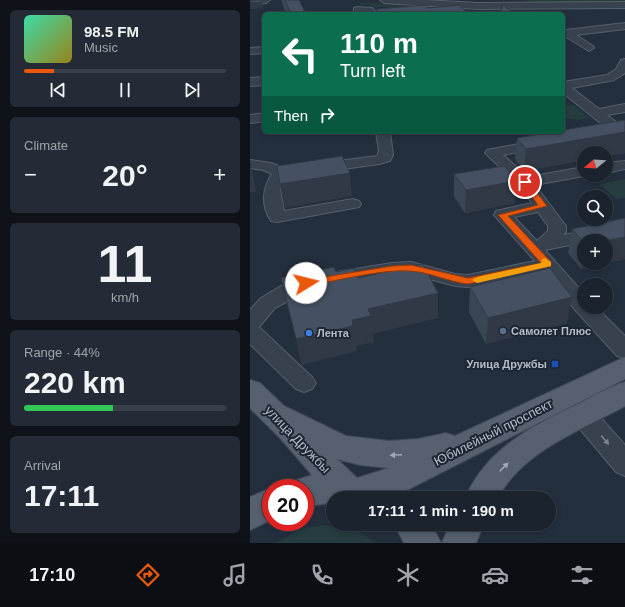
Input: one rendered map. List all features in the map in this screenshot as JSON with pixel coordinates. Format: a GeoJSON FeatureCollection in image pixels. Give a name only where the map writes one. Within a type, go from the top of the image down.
{"type":"FeatureCollection","features":[{"type":"Feature","properties":{"kind":"main road","name":"Юбилейный проспект"},"geometry":{"type":"LineString","coordinates":[[365,491],[398,479],[625,367]]}},
{"type":"Feature","properties":{"kind":"main road","name":"улица Дружбы"},"geometry":{"type":"LineString","coordinates":[[250,390],[357,491]]}},
{"type":"Feature","properties":{"kind":"main road"},"geometry":{"type":"LineString","coordinates":[[485,491],[492,479],[516,454],[543,435],[584,416],[625,393]]}},
{"type":"Feature","properties":{"kind":"main road"},"geometry":{"type":"LineString","coordinates":[[274,414],[332,444],[367,453],[396,455],[428,451],[488,434]]}},
{"type":"Feature","properties":{"kind":"main road","name":"Юбилейный проспект"},"geometry":{"type":"LineString","coordinates":[[314,489],[336,491]]}},
{"type":"Feature","properties":{"kind":"main road"},"geometry":{"type":"LineString","coordinates":[[250,514],[262,508]]}},
{"type":"Feature","properties":{"kind":"main road"},"geometry":{"type":"LineString","coordinates":[[416,531],[424,543]]}},
{"type":"Feature","properties":{"kind":"main road"},"geometry":{"type":"LineString","coordinates":[[459,543],[464,531]]}},
{"type":"Feature","properties":{"kind":"street"},"geometry":{"type":"LineString","coordinates":[[250,2],[266,0]]}},
{"type":"Feature","properties":{"kind":"street"},"geometry":{"type":"LineString","coordinates":[[384,0],[472,6],[625,5]]}},
{"type":"Feature","properties":{"kind":"street"},"geometry":{"type":"LineString","coordinates":[[354,1],[359,12],[369,10],[370,12]]}},
{"type":"Feature","properties":{"kind":"street"},"geometry":{"type":"LineString","coordinates":[[412,11],[426,10]]}},
{"type":"Feature","properties":{"kind":"street"},"geometry":{"type":"LineString","coordinates":[[565,32],[625,26]]}},
{"type":"Feature","properties":{"kind":"street"},"geometry":{"type":"LineString","coordinates":[[565,33],[589,48]]}},
{"type":"Feature","properties":{"kind":"street"},"geometry":{"type":"LineString","coordinates":[[250,51],[262,50]]}},
{"type":"Feature","properties":{"kind":"street"},"geometry":{"type":"LineString","coordinates":[[565,86],[610,78],[621,71],[625,62]]}},
{"type":"Feature","properties":{"kind":"street"},"geometry":{"type":"LineString","coordinates":[[250,82],[262,80]]}},
{"type":"Feature","properties":{"kind":"street"},"geometry":{"type":"LineString","coordinates":[[565,88],[619,131],[597,135]]}},
{"type":"Feature","properties":{"kind":"street"},"geometry":{"type":"LineString","coordinates":[[583,103],[625,96]]}},
{"type":"Feature","properties":{"kind":"street"},"geometry":{"type":"LineString","coordinates":[[596,113],[625,108]]}},
{"type":"Feature","properties":{"kind":"street"},"geometry":{"type":"LineString","coordinates":[[250,119],[262,117]]}},
{"type":"Feature","properties":{"kind":"street"},"geometry":{"type":"LineString","coordinates":[[250,164],[266,166],[282,173],[357,164],[386,158],[387,153],[381,136],[382,134]]}},
{"type":"Feature","properties":{"kind":"street"},"geometry":{"type":"LineString","coordinates":[[521,134],[537,145]]}},
{"type":"Feature","properties":{"kind":"street"},"geometry":{"type":"LineString","coordinates":[[539,246],[553,238],[557,226],[525,182],[492,153],[552,142]]}},
{"type":"Feature","properties":{"kind":"street"},"geometry":{"type":"LineString","coordinates":[[613,167],[625,165]]}},
{"type":"Feature","properties":{"kind":"street"},"geometry":{"type":"LineString","coordinates":[[282,173],[274,181],[270,188],[277,217],[352,204]]}},
{"type":"Feature","properties":{"kind":"street"},"geometry":{"type":"LineString","coordinates":[[525,182],[577,173]]}},
{"type":"Feature","properties":{"kind":"street"},"geometry":{"type":"LineString","coordinates":[[543,206],[502,215],[539,246],[547,264],[577,299]]}},
{"type":"Feature","properties":{"kind":"street"},"geometry":{"type":"LineString","coordinates":[[539,246],[625,229]]}},
{"type":"Feature","properties":{"kind":"street"},"geometry":{"type":"LineString","coordinates":[[250,323],[268,303],[288,290],[306,283],[392,269],[411,268],[455,280],[468,281],[547,264]]}},
{"type":"Feature","properties":{"kind":"street"},"geometry":{"type":"LineString","coordinates":[[590,314],[625,350]]}},
{"type":"Feature","properties":{"kind":"street"},"geometry":{"type":"LineString","coordinates":[[250,331],[304,383]]}},
{"type":"Feature","properties":{"kind":"street"},"geometry":{"type":"LineString","coordinates":[[584,416],[625,464]]}},
{"type":"Feature","properties":{"kind":"green space"},"geometry":{"type":"Polygon","coordinates":[[[526,0],[625,0],[625,3],[533,4],[526,0]]]}},
{"type":"Feature","properties":{"kind":"green space"},"geometry":{"type":"Polygon","coordinates":[[[366,2],[400,5],[408,8],[371,8],[368,7],[371,4],[360,5],[360,3],[366,2]]]}},
{"type":"Feature","properties":{"kind":"green space"},"geometry":{"type":"Polygon","coordinates":[[[572,104],[589,118],[578,120],[565,117],[565,106],[572,104]]]}},
{"type":"Feature","properties":{"kind":"green space"},"geometry":{"type":"Polygon","coordinates":[[[625,179],[625,198],[616,199],[613,196],[613,190],[606,190],[600,184],[625,179]]]}},
{"type":"Feature","properties":{"kind":"green space"},"geometry":{"type":"Polygon","coordinates":[[[326,525],[326,531],[356,531],[365,535],[375,543],[275,543],[297,531],[314,531],[314,527],[326,525]]]}},
{"type":"Feature","properties":{"kind":"building"},"geometry":{"type":"Polygon","coordinates":[[[261,0],[262,2],[250,3],[250,1],[261,0]]]}},
{"type":"Feature","properties":{"kind":"building"},"geometry":{"type":"Polygon","coordinates":[[[285,0],[299,0],[305,12],[290,12],[285,0]]]}},
{"type":"Feature","properties":{"kind":"building"},"geometry":{"type":"Polygon","coordinates":[[[425,5],[428,8],[459,5],[467,12],[378,12],[376,9],[425,5]]]}},
{"type":"Feature","properties":{"kind":"building"},"geometry":{"type":"Polygon","coordinates":[[[503,5],[512,12],[501,12],[503,5]]]}},
{"type":"Feature","properties":{"kind":"building"},"geometry":{"type":"Polygon","coordinates":[[[625,120],[625,132],[526,149],[517,138],[541,134],[565,134],[565,130],[625,120]]]}},
{"type":"Feature","properties":{"kind":"building"},"geometry":{"type":"Polygon","coordinates":[[[342,156],[350,173],[280,184],[277,166],[342,156]]]}},
{"type":"Feature","properties":{"kind":"building"},"geometry":{"type":"Polygon","coordinates":[[[504,166],[517,181],[466,190],[454,174],[504,166]]]}},
{"type":"Feature","properties":{"kind":"building"},"geometry":{"type":"Polygon","coordinates":[[[625,218],[625,237],[613,240],[613,234],[577,235],[572,229],[586,226],[613,226],[613,220],[625,218]]]}},
{"type":"Feature","properties":{"kind":"building"},"geometry":{"type":"Polygon","coordinates":[[[423,264],[438,293],[368,309],[371,316],[352,320],[353,326],[296,339],[281,278],[334,267],[336,272],[354,268],[358,278],[423,264]]]}},
{"type":"Feature","properties":{"kind":"building"},"geometry":{"type":"Polygon","coordinates":[[[550,268],[572,297],[488,318],[470,287],[550,268]]]}},
{"type":"Feature","properties":{"kind":"slow traffic"},"geometry":{"type":"LineString","coordinates":[[477,280],[547,264],[545,261]]}},
{"type":"Feature","properties":{"kind":"place","name":"Самолет Плюс"},"geometry":{"type":"Point","coordinates":[503,331]}},
{"type":"Feature","properties":{"kind":"place","name":"Лента"},"geometry":{"type":"Point","coordinates":[309,333]}},
{"type":"Feature","properties":{"kind":"place","name":"Улица Дружбы"},"geometry":{"type":"Point","coordinates":[555,364]}},
{"type":"Feature","properties":{"kind":"route"},"geometry":{"type":"LineString","coordinates":[[306,283],[392,269],[411,268],[455,280],[468,281],[547,264],[502,215],[543,206],[525,182]]}}]}
